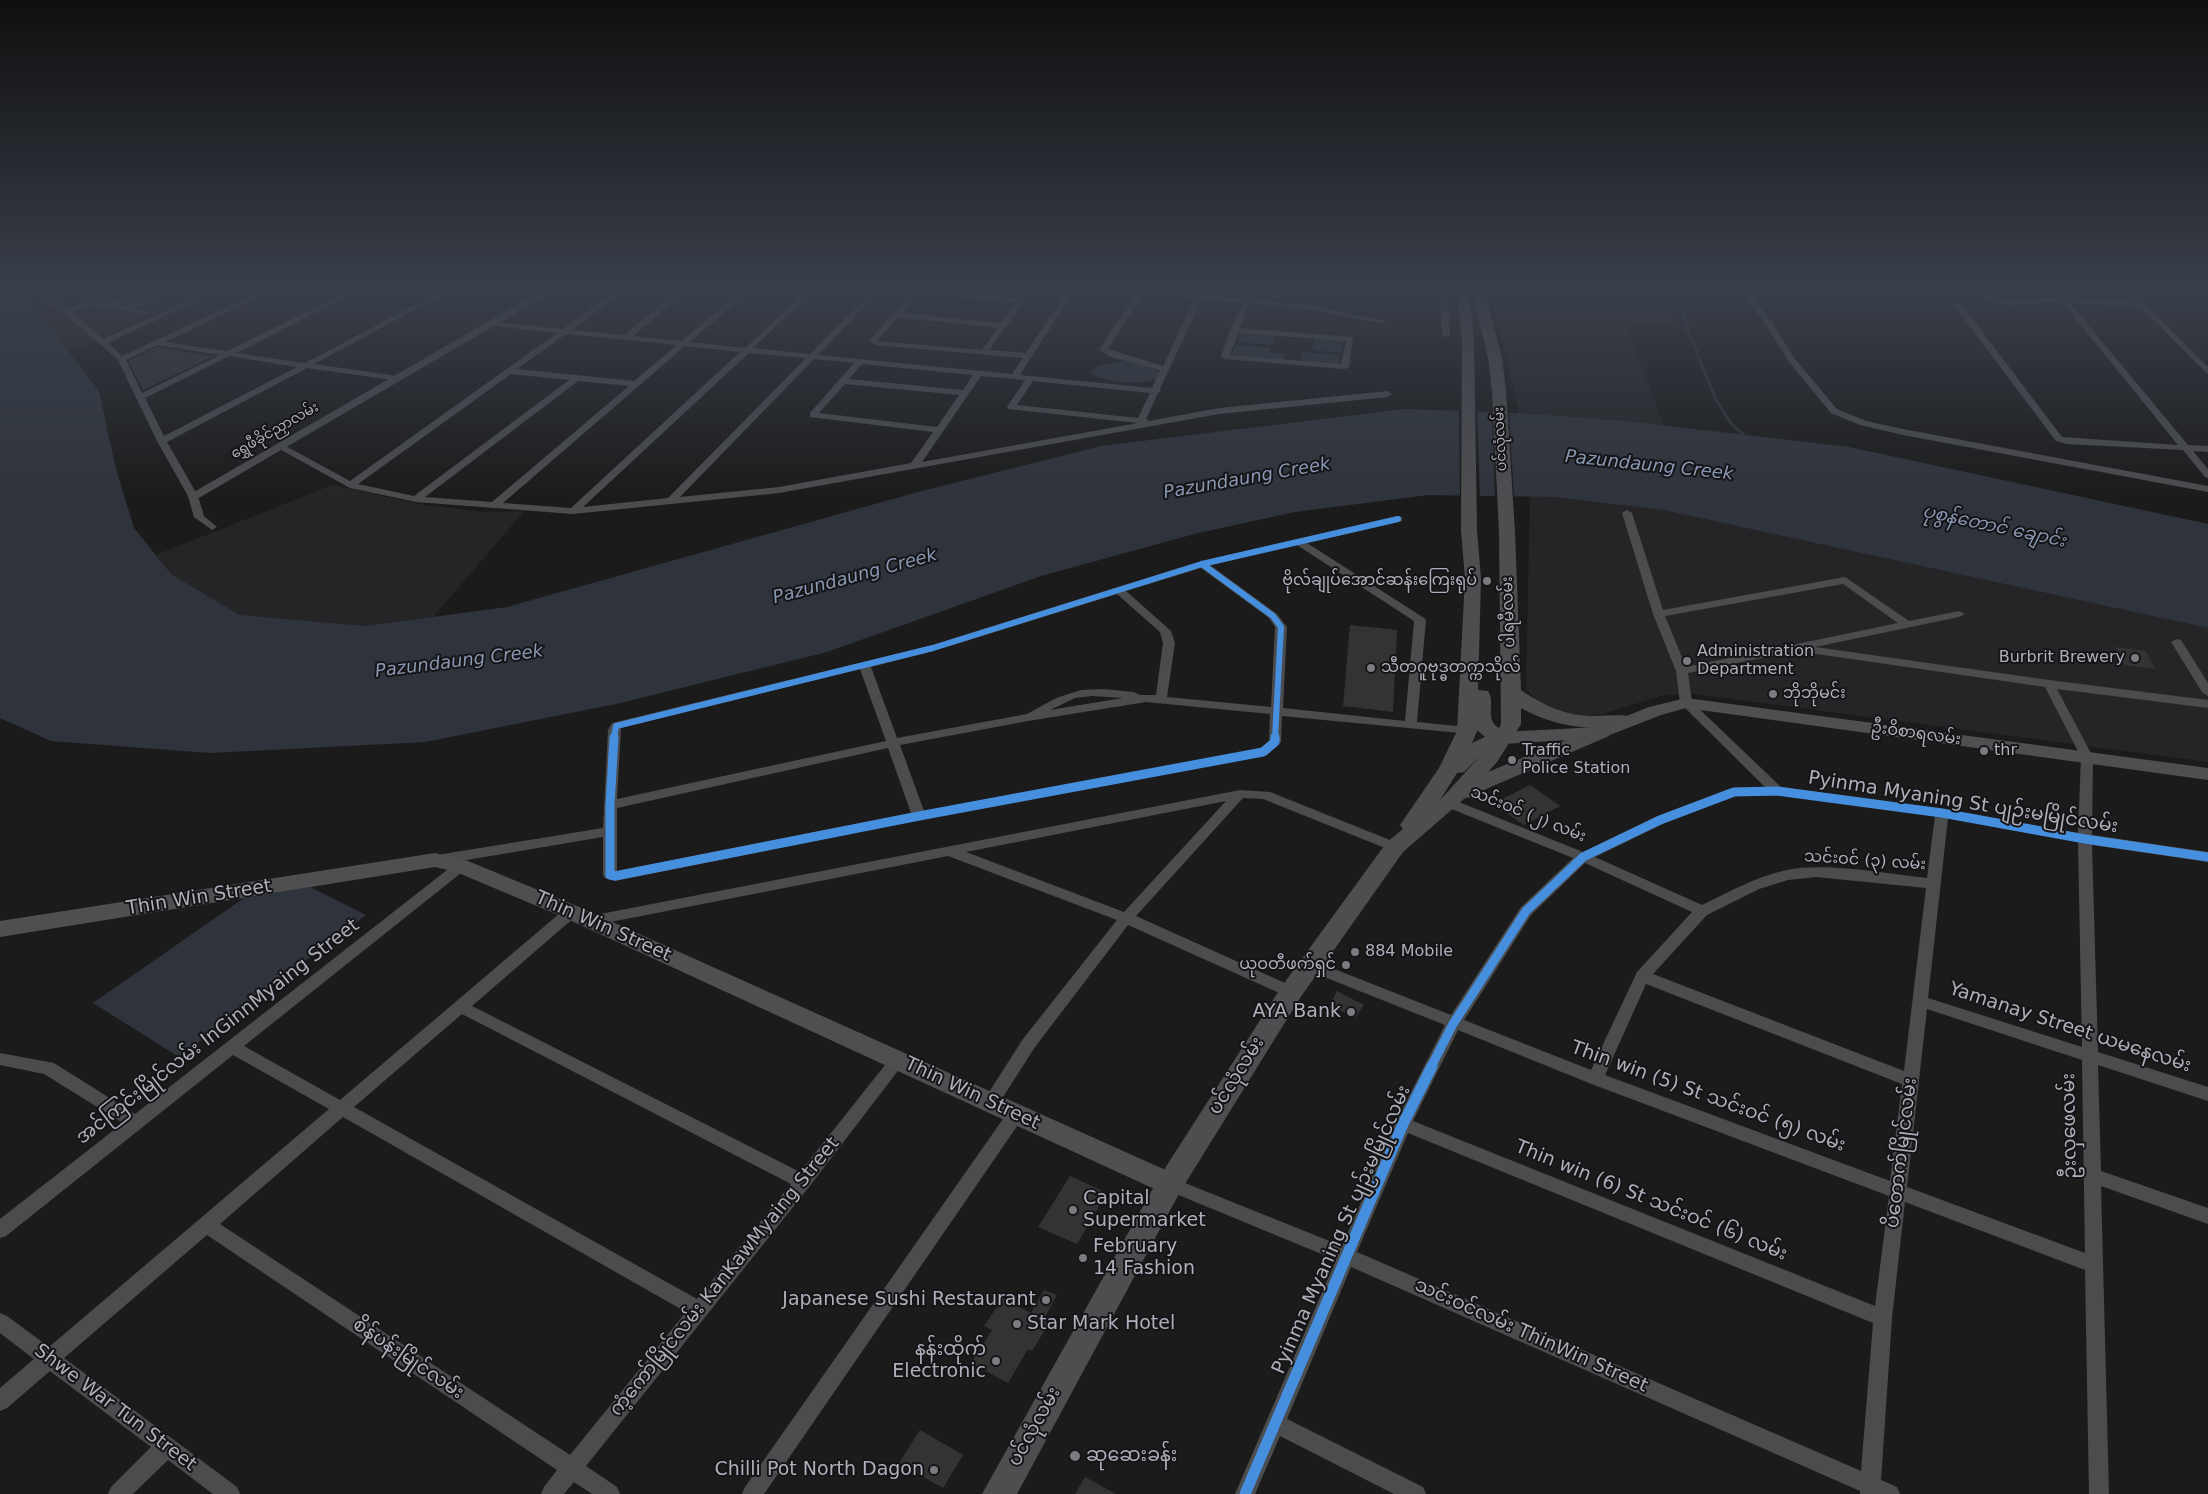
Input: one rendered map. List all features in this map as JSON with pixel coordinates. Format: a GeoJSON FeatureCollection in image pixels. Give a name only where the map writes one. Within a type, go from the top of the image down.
{"type":"FeatureCollection","features":[{"type":"Feature","properties":{"kind":"main road","name":"ပင်လုံလမ်း"},"geometry":{"type":"LineString","coordinates":[[1468,358],[1469,530],[1473,579]]}},
{"type":"Feature","properties":{"kind":"main road","name":"ပင်လုံလမ်း"},"geometry":{"type":"LineString","coordinates":[[1496,358],[1507,532]]}},
{"type":"Feature","properties":{"kind":"main road","name":"ပါရမီလမ်း"},"geometry":{"type":"LineString","coordinates":[[1507,532],[1512,692]]}},
{"type":"Feature","properties":{"kind":"main road"},"geometry":{"type":"LineString","coordinates":[[1395,847],[1446,776],[1459,754],[1467,731],[1473,579]]}},
{"type":"Feature","properties":{"kind":"main road"},"geometry":{"type":"LineString","coordinates":[[1473,579],[1484,624],[1482,724],[1487,732],[1503,738]]}},
{"type":"Feature","properties":{"kind":"main road","name":"ပင်လုံလမ်း"},"geometry":{"type":"LineString","coordinates":[[999,1494],[1170,1184],[1290,992],[1395,847],[1449,803],[1490,758],[1511,724],[1512,692]]}},
{"type":"Feature","properties":{"kind":"main road"},"geometry":{"type":"LineString","coordinates":[[1512,692],[1526,702],[1561,720],[1592,723],[1626,721]]}},
{"type":"Feature","properties":{"kind":"main road","name":"ဦးဝိစာရလမ်း"},"geometry":{"type":"LineString","coordinates":[[1602,732],[1626,721],[1686,703],[2208,774]]}},
{"type":"Feature","properties":{"kind":"main road"},"geometry":{"type":"LineString","coordinates":[[1446,776],[1475,748],[1487,741],[1503,738],[1602,732]]}},
{"type":"Feature","properties":{"kind":"main road"},"geometry":{"type":"LineString","coordinates":[[1449,803],[1479,784],[1602,732]]}},
{"type":"Feature","properties":{"kind":"main road","name":"Thin Win Street"},"geometry":{"type":"LineString","coordinates":[[0,929],[11,929],[435,860],[461,866],[580,916],[1170,1184]]}},
{"type":"Feature","properties":{"kind":"street"},"geometry":{"type":"LineString","coordinates":[[124,358],[121,359],[142,397],[162,441],[193,496],[199,517],[212,527]]}},
{"type":"Feature","properties":{"kind":"street"},"geometry":{"type":"LineString","coordinates":[[142,397],[221,358]]}},
{"type":"Feature","properties":{"kind":"street"},"geometry":{"type":"LineString","coordinates":[[253,358],[396,380]]}},
{"type":"Feature","properties":{"kind":"street"},"geometry":{"type":"LineString","coordinates":[[162,441],[322,358]]}},
{"type":"Feature","properties":{"kind":"street","name":"ရွှေဖီခိုင်ညှာလမ်း"},"geometry":{"type":"LineString","coordinates":[[193,496],[435,358]]}},
{"type":"Feature","properties":{"kind":"street"},"geometry":{"type":"LineString","coordinates":[[350,485],[527,358]]}},
{"type":"Feature","properties":{"kind":"street"},"geometry":{"type":"LineString","coordinates":[[493,506],[669,358]]}},
{"type":"Feature","properties":{"kind":"street"},"geometry":{"type":"LineString","coordinates":[[573,511],[740,358]]}},
{"type":"Feature","properties":{"kind":"street"},"geometry":{"type":"LineString","coordinates":[[671,501],[811,358]]}},
{"type":"Feature","properties":{"kind":"street"},"geometry":{"type":"LineString","coordinates":[[834,358],[1157,391]]}},
{"type":"Feature","properties":{"kind":"street"},"geometry":{"type":"LineString","coordinates":[[1015,376],[1027,358]]}},
{"type":"Feature","properties":{"kind":"street"},"geometry":{"type":"LineString","coordinates":[[1124,358],[1166,369]]}},
{"type":"Feature","properties":{"kind":"street"},"geometry":{"type":"LineString","coordinates":[[1141,420],[1157,391],[1171,358]]}},
{"type":"Feature","properties":{"kind":"street"},"geometry":{"type":"LineString","coordinates":[[1234,358],[1345,367],[1347,358]]}},
{"type":"Feature","properties":{"kind":"street"},"geometry":{"type":"LineString","coordinates":[[1791,358],[1834,411],[1863,423],[2208,489]]}},
{"type":"Feature","properties":{"kind":"street"},"geometry":{"type":"LineString","coordinates":[[1997,358],[2059,439],[2208,449]]}},
{"type":"Feature","properties":{"kind":"street"},"geometry":{"type":"LineString","coordinates":[[2112,358],[2188,448],[2208,475]]}},
{"type":"Feature","properties":{"kind":"street"},"geometry":{"type":"LineString","coordinates":[[2194,358],[2208,372]]}},
{"type":"Feature","properties":{"kind":"street"},"geometry":{"type":"LineString","coordinates":[[862,360],[812,415],[939,430]]}},
{"type":"Feature","properties":{"kind":"street"},"geometry":{"type":"LineString","coordinates":[[508,371],[638,384]]}},
{"type":"Feature","properties":{"kind":"street"},"geometry":{"type":"LineString","coordinates":[[915,465],[980,372]]}},
{"type":"Feature","properties":{"kind":"street"},"geometry":{"type":"LineString","coordinates":[[1031,378],[1011,407],[1160,422]]}},
{"type":"Feature","properties":{"kind":"street"},"geometry":{"type":"LineString","coordinates":[[416,499],[575,379]]}},
{"type":"Feature","properties":{"kind":"street"},"geometry":{"type":"LineString","coordinates":[[843,381],[964,393]]}},
{"type":"Feature","properties":{"kind":"street"},"geometry":{"type":"LineString","coordinates":[[279,446],[350,485],[416,499],[573,511],[779,490],[1252,406],[1388,394]]}},
{"type":"Feature","properties":{"kind":"street"},"geometry":{"type":"LineString","coordinates":[[1627,513],[1659,614],[1682,671],[1686,703],[1777,790]]}},
{"type":"Feature","properties":{"kind":"street"},"geometry":{"type":"LineString","coordinates":[[1202,564],[1273,616],[1281,627],[1275,742],[1263,752],[919,816],[615,876],[610,875],[608,872],[614,730],[616,726],[865,666],[991,632],[1202,564],[1398,519]]}},
{"type":"Feature","properties":{"kind":"street"},"geometry":{"type":"LineString","coordinates":[[1298,541],[1420,620],[1411,725]]}},
{"type":"Feature","properties":{"kind":"street"},"geometry":{"type":"LineString","coordinates":[[1659,614],[1845,580],[1908,625]]}},
{"type":"Feature","properties":{"kind":"street"},"geometry":{"type":"LineString","coordinates":[[1120,590],[1165,632],[1169,643],[1161,699]]}},
{"type":"Feature","properties":{"kind":"street"},"geometry":{"type":"LineString","coordinates":[[1682,671],[1960,614]]}},
{"type":"Feature","properties":{"kind":"street"},"geometry":{"type":"LineString","coordinates":[[2177,642],[2208,692]]}},
{"type":"Feature","properties":{"kind":"street"},"geometry":{"type":"LineString","coordinates":[[1797,648],[2049,684],[2208,704]]}},
{"type":"Feature","properties":{"kind":"street"},"geometry":{"type":"LineString","coordinates":[[865,666],[919,816]]}},
{"type":"Feature","properties":{"kind":"street"},"geometry":{"type":"LineString","coordinates":[[2049,684],[2087,757]]}},
{"type":"Feature","properties":{"kind":"street"},"geometry":{"type":"LineString","coordinates":[[1028,717],[1077,692],[1098,691],[1146,698],[1467,731]]}},
{"type":"Feature","properties":{"kind":"street"},"geometry":{"type":"LineString","coordinates":[[610,805],[893,743],[1028,717],[1146,698]]}},
{"type":"Feature","properties":{"kind":"street","name":"ဦးလှဖေလမ်း"},"geometry":{"type":"LineString","coordinates":[[2087,757],[2085,839],[2099,1494]]}},
{"type":"Feature","properties":{"kind":"street","name":"Pyinma Myaning St ပျဉ်းမမြိုင်လမ်း"},"geometry":{"type":"LineString","coordinates":[[1245,1494],[1403,1124],[1453,1024],[1526,911],[1583,856],[1660,820],[1734,792],[1777,790],[1942,814],[2085,839],[2208,857]]}},
{"type":"Feature","properties":{"kind":"street"},"geometry":{"type":"LineString","coordinates":[[0,1401],[458,1006],[580,916],[950,850],[1240,794],[1265,795],[1395,847]]}},
{"type":"Feature","properties":{"kind":"street"},"geometry":{"type":"LineString","coordinates":[[990,1103],[1029,1043],[1126,918],[1240,794]]}},
{"type":"Feature","properties":{"kind":"street","name":"သင်းဝင် (၂) လမ်း"},"geometry":{"type":"LineString","coordinates":[[1449,803],[1583,856],[1702,911]]}},
{"type":"Feature","properties":{"kind":"street","name":"ပိတောက်မြိုင်လမ်း"},"geometry":{"type":"LineString","coordinates":[[1870,1490],[1883,1318],[1942,814]]}},
{"type":"Feature","properties":{"kind":"street"},"geometry":{"type":"LineString","coordinates":[[435,860],[609,832]]}},
{"type":"Feature","properties":{"kind":"street"},"geometry":{"type":"LineString","coordinates":[[950,850],[1126,918],[1290,992]]}},
{"type":"Feature","properties":{"kind":"street","name":"အင်ကြင်းမြိုင်လမ်း InGinnMyaing Street"},"geometry":{"type":"LineString","coordinates":[[0,1230],[461,866]]}},
{"type":"Feature","properties":{"kind":"street","name":"သင်းဝင် (၃) လမ်း"},"geometry":{"type":"LineString","coordinates":[[1594,1078],[1642,976],[1702,911],[1754,886],[1787,875],[1816,872],[1934,884]]}},
{"type":"Feature","properties":{"kind":"street","name":"Thin win (5) St သင်းဝင် (၅) လမ်း"},"geometry":{"type":"LineString","coordinates":[[1309,965],[1453,1024],[1594,1078],[1898,1190],[2094,1265]]}},
{"type":"Feature","properties":{"kind":"street"},"geometry":{"type":"LineString","coordinates":[[1642,976],[1911,1081]]}},
{"type":"Feature","properties":{"kind":"street","name":"Yamanay Street ယမနေလမ်း"},"geometry":{"type":"LineString","coordinates":[[1920,1001],[2208,1094]]}},
{"type":"Feature","properties":{"kind":"street"},"geometry":{"type":"LineString","coordinates":[[458,1006],[804,1182]]}},
{"type":"Feature","properties":{"kind":"street"},"geometry":{"type":"LineString","coordinates":[[233,1047],[699,1310]]}},
{"type":"Feature","properties":{"kind":"street"},"geometry":{"type":"LineString","coordinates":[[1,1059],[48,1068],[136,1122]]}},
{"type":"Feature","properties":{"kind":"street","name":"ကံ့ကော်မြိုင်လမ်း KanKawMyaing Street"},"geometry":{"type":"LineString","coordinates":[[551,1494],[804,1182],[899,1060]]}},
{"type":"Feature","properties":{"kind":"street"},"geometry":{"type":"LineString","coordinates":[[752,1494],[1016,1114]]}},
{"type":"Feature","properties":{"kind":"street","name":"Thin win (6) St သင်းဝင် (၆) လမ်း"},"geometry":{"type":"LineString","coordinates":[[1403,1124],[1883,1318]]}},
{"type":"Feature","properties":{"kind":"street"},"geometry":{"type":"LineString","coordinates":[[2092,1175],[2208,1216]]}},
{"type":"Feature","properties":{"kind":"street","name":"သင်းဝင်လမ်း ThinWin Street"},"geometry":{"type":"LineString","coordinates":[[1170,1184],[1347,1256],[1870,1490],[1890,1494]]}},
{"type":"Feature","properties":{"kind":"street","name":"စိန်ပန်းမြိုင်လမ်း"},"geometry":{"type":"LineString","coordinates":[[206,1224],[610,1494]]}},
{"type":"Feature","properties":{"kind":"street","name":"Shwe War Tun Street"},"geometry":{"type":"LineString","coordinates":[[0,1322],[230,1494]]}},
{"type":"Feature","properties":{"kind":"street"},"geometry":{"type":"LineString","coordinates":[[1275,1423],[1416,1494]]}},
{"type":"Feature","properties":{"kind":"street"},"geometry":{"type":"LineString","coordinates":[[118,1494],[166,1446]]}},
{"type":"Feature","properties":{"kind":"shaded area"},"geometry":{"type":"Polygon","coordinates":[[[1506,358],[1639,358],[1664,426],[1519,413],[1506,358]]]}},
{"type":"Feature","properties":{"kind":"shaded area"},"geometry":{"type":"Polygon","coordinates":[[[332,485],[424,505],[484,512],[524,511],[433,617],[366,626],[240,615],[171,574],[156,555],[332,485]]]}},
{"type":"Feature","properties":{"kind":"shaded area"},"geometry":{"type":"Polygon","coordinates":[[[1530,497],[1553,497],[1663,510],[2208,628],[2208,762],[1695,694],[1664,695],[1602,714],[1583,717],[1558,711],[1539,702],[1526,690],[1530,497]]]}},
{"type":"Feature","properties":{"kind":"water"},"geometry":{"type":"Polygon","coordinates":[[[0,358],[73,358],[99,391],[116,469],[134,528],[171,574],[240,615],[366,626],[507,607],[918,492],[1101,446],[1404,409],[1519,413],[1626,421],[1849,447],[2208,524],[2208,628],[1663,510],[1553,497],[1428,495],[1295,512],[1198,533],[1041,576],[827,652],[616,704],[425,742],[210,753],[51,741],[0,718],[0,358]]]}},
{"type":"Feature","properties":{"kind":"water"},"geometry":{"type":"Polygon","coordinates":[[[1260,358],[1284,358],[1283,360],[1260,358]]]}},
{"type":"Feature","properties":{"kind":"water"},"geometry":{"type":"Polygon","coordinates":[[[1301,358],[1340,358],[1339,364],[1300,361],[1301,358]]]}},
{"type":"Feature","properties":{"kind":"water"},"geometry":{"type":"Polygon","coordinates":[[[1122,361],[1149,366],[1162,373],[1159,378],[1124,383],[1107,380],[1090,373],[1098,366],[1122,361]]]}},
{"type":"Feature","properties":{"kind":"water"},"geometry":{"type":"Polygon","coordinates":[[[310,887],[366,915],[179,1057],[93,1003],[244,898],[310,887]]]}},
{"type":"Feature","properties":{"kind":"pier"},"geometry":{"type":"Polygon","coordinates":[[[1459,409],[1477,409],[1480,498],[1460,498],[1459,409]]]}},
{"type":"Feature","properties":{"kind":"pier"},"geometry":{"type":"Polygon","coordinates":[[[1492,410],[1509,410],[1514,499],[1495,499],[1492,410]]]}},
{"type":"Feature","properties":{"kind":"building"},"geometry":{"type":"Polygon","coordinates":[[[135,358],[210,358],[143,390],[128,361],[135,358]]]}},
{"type":"Feature","properties":{"kind":"building","name":"သီတဂူဗုဒ္ဓတက္ကသိုလ်"},"geometry":{"type":"Polygon","coordinates":[[[1350,625],[1397,630],[1393,712],[1343,706],[1350,625]]]}},
{"type":"Feature","properties":{"kind":"building","name":"Burbrit Brewery"},"geometry":{"type":"Polygon","coordinates":[[[2115,647],[2146,651],[2155,669],[2124,665],[2115,647]]]}},
{"type":"Feature","properties":{"kind":"building"},"geometry":{"type":"Polygon","coordinates":[[[1530,785],[1560,806],[1524,825],[1493,804],[1530,785]]]}},
{"type":"Feature","properties":{"kind":"building","name":"AYA Bank"},"geometry":{"type":"Polygon","coordinates":[[[1337,991],[1364,1005],[1355,1018],[1330,1005],[1337,991]]]}},
{"type":"Feature","properties":{"kind":"building","name":"Capital Supermarket"},"geometry":{"type":"Polygon","coordinates":[[[1070,1176],[1107,1193],[1077,1244],[1038,1227],[1070,1176]]]}},
{"type":"Feature","properties":{"kind":"building"},"geometry":{"type":"Polygon","coordinates":[[[1044,1290],[1057,1295],[1044,1319],[1050,1322],[1032,1351],[1028,1349],[1008,1383],[971,1363],[992,1330],[984,1326],[1003,1298],[1031,1313],[1044,1290]]]}},
{"type":"Feature","properties":{"kind":"building"},"geometry":{"type":"Polygon","coordinates":[[[920,1430],[963,1455],[943,1488],[899,1463],[920,1430]]]}},
{"type":"Feature","properties":{"kind":"building"},"geometry":{"type":"Polygon","coordinates":[[[1085,1477],[1116,1494],[1075,1494],[1085,1477]]]}},
{"type":"Feature","properties":{"kind":"waterway"},"geometry":{"type":"LineString","coordinates":[[1699,358],[1716,400],[1730,422],[1749,440]]}},
{"type":"Feature","properties":{"kind":"cycle path"},"geometry":{"type":"LineString","coordinates":[[1202,564],[1273,616],[1281,627],[1275,742],[1263,752],[919,816],[615,876],[610,875],[610,805],[614,730],[616,726],[933,648],[1202,564],[1398,519]]}},
{"type":"Feature","properties":{"kind":"cycle path"},"geometry":{"type":"LineString","coordinates":[[1245,1494],[1403,1124],[1453,1024],[1526,911],[1583,857],[1660,820],[1734,792],[1777,791],[1942,813],[2085,839],[2208,857]]}},
{"type":"Feature","properties":{"kind":"place","name":"ဗိုလ်ချုပ်အောင်ဆန်းကြေးရုပ်"},"geometry":{"type":"Point","coordinates":[1487,581]}},
{"type":"Feature","properties":{"kind":"place","name":"Burbrit Brewery"},"geometry":{"type":"Point","coordinates":[2135,658]}},
{"type":"Feature","properties":{"kind":"place","name":"Administration Department"},"geometry":{"type":"Point","coordinates":[1687,661]}},
{"type":"Feature","properties":{"kind":"place","name":"သီတဂူဗုဒ္ဓတက္ကသိုလ်"},"geometry":{"type":"Point","coordinates":[1371,668]}},
{"type":"Feature","properties":{"kind":"place","name":"ဘိုဘိုမင်း"},"geometry":{"type":"Point","coordinates":[1773,694]}},
{"type":"Feature","properties":{"kind":"place","name":"thr"},"geometry":{"type":"Point","coordinates":[1984,751]}},
{"type":"Feature","properties":{"kind":"place","name":"Traffic Police Station"},"geometry":{"type":"Point","coordinates":[1512,760]}},
{"type":"Feature","properties":{"kind":"place","name":"884 Mobile"},"geometry":{"type":"Point","coordinates":[1355,952]}},
{"type":"Feature","properties":{"kind":"place","name":"ယုဝတီဖက်ရှင်"},"geometry":{"type":"Point","coordinates":[1346,965]}},
{"type":"Feature","properties":{"kind":"place","name":"AYA Bank"},"geometry":{"type":"Point","coordinates":[1351,1012]}},
{"type":"Feature","properties":{"kind":"place","name":"Capital Supermarket"},"geometry":{"type":"Point","coordinates":[1073,1210]}},
{"type":"Feature","properties":{"kind":"place","name":"February 14 Fashion"},"geometry":{"type":"Point","coordinates":[1083,1258]}},
{"type":"Feature","properties":{"kind":"place","name":"Japanese Sushi Restaurant"},"geometry":{"type":"Point","coordinates":[1046,1300]}},
{"type":"Feature","properties":{"kind":"place","name":"Star Mark Hotel"},"geometry":{"type":"Point","coordinates":[1017,1324]}},
{"type":"Feature","properties":{"kind":"place","name":"နန်းထိုက် Electronic"},"geometry":{"type":"Point","coordinates":[996,1361]}},
{"type":"Feature","properties":{"kind":"place","name":"ဆုဆေးခန်း"},"geometry":{"type":"Point","coordinates":[1075,1456]}},
{"type":"Feature","properties":{"kind":"place","name":"Chilli Pot North Dagon"},"geometry":{"type":"Point","coordinates":[934,1470]}},
{"type":"Feature","properties":{"kind":"water label","name":"Pazundaung Creek"},"geometry":{"type":"Point","coordinates":[1649,466]}},
{"type":"Feature","properties":{"kind":"water label","name":"Pazundaung Creek"},"geometry":{"type":"Point","coordinates":[1247,479]}},
{"type":"Feature","properties":{"kind":"water label","name":"ပုစွန်တောင် ချောင်း"},"geometry":{"type":"Point","coordinates":[1994,527]}},
{"type":"Feature","properties":{"kind":"water label","name":"Pazundaung Creek"},"geometry":{"type":"Point","coordinates":[855,577]}},
{"type":"Feature","properties":{"kind":"water label","name":"Pazundaung Creek"},"geometry":{"type":"Point","coordinates":[459,662]}}]}
